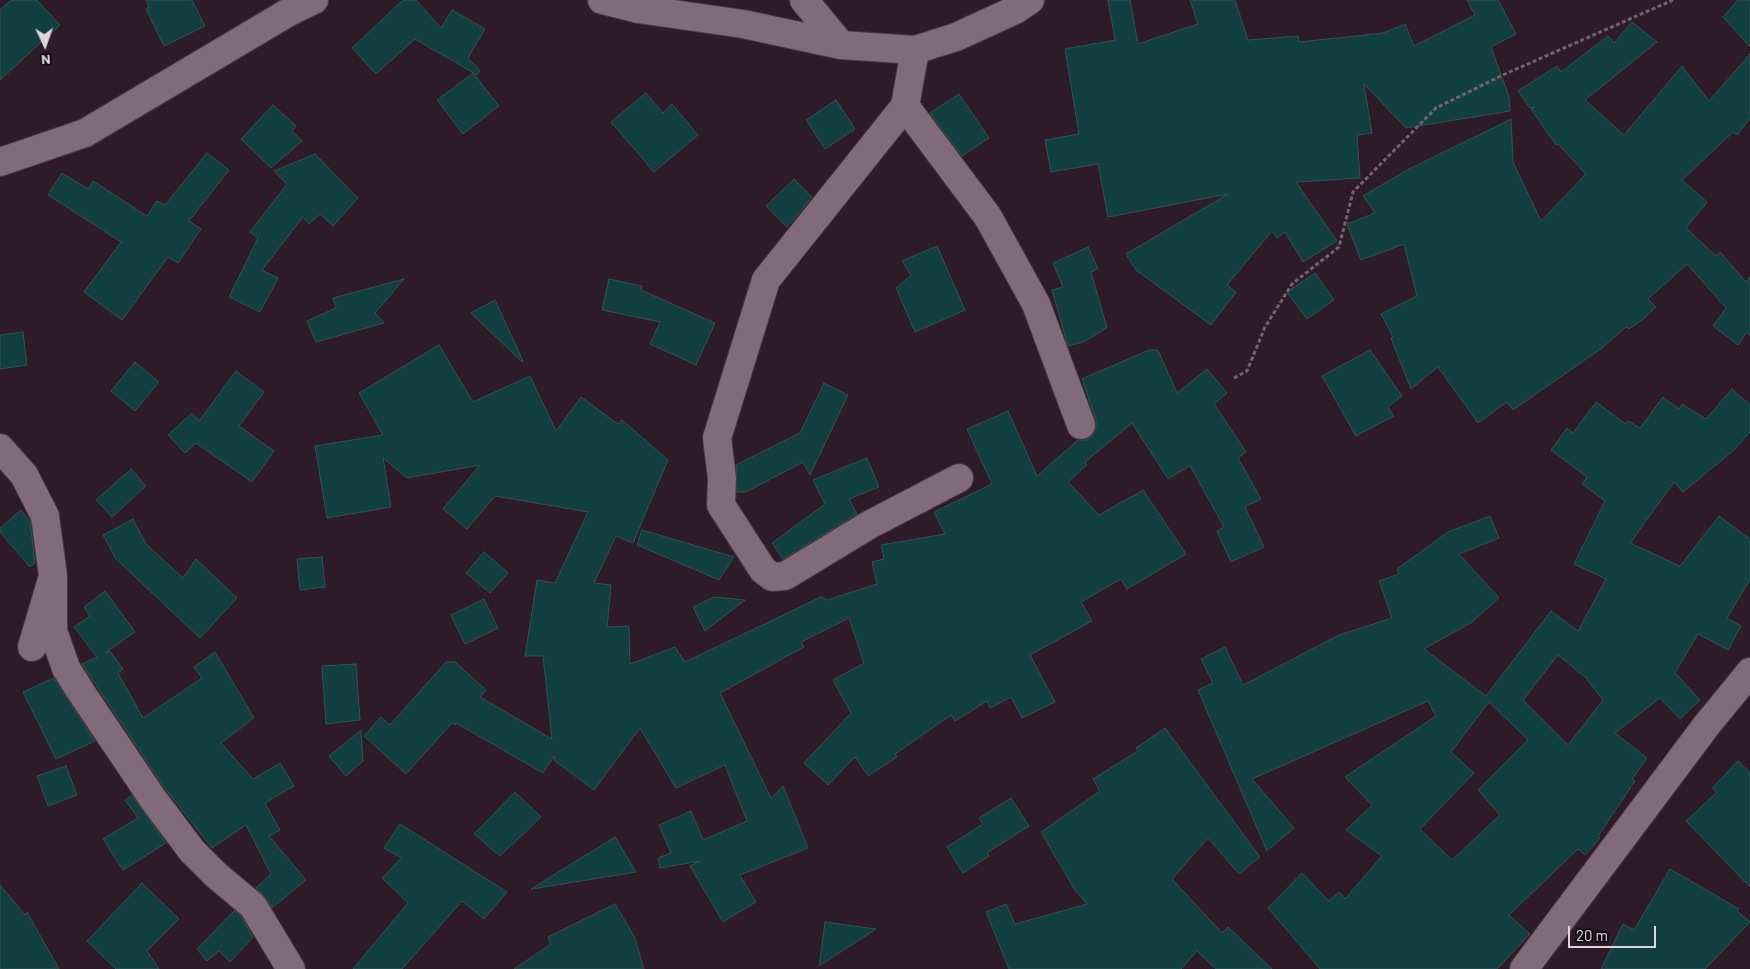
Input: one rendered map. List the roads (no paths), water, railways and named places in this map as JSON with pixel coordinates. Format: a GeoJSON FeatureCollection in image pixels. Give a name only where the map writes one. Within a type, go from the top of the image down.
{"type":"FeatureCollection","features":[{"type":"Feature","properties":{"kind":"street"},"geometry":{"type":"LineString","coordinates":[[0,162],[85,133],[289,12],[314,0]]}},
{"type":"Feature","properties":{"kind":"street"},"geometry":{"type":"LineString","coordinates":[[602,0],[638,9],[743,24],[841,45],[915,50],[956,37],[1015,10],[1030,0]]}},
{"type":"Feature","properties":{"kind":"street"},"geometry":{"type":"LineString","coordinates":[[804,0],[841,45]]}},
{"type":"Feature","properties":{"kind":"street"},"geometry":{"type":"LineString","coordinates":[[915,50],[904,106],[766,280],[717,438],[722,478],[721,505],[763,570],[772,577],[785,576],[869,525],[959,478]]}},
{"type":"Feature","properties":{"kind":"street"},"geometry":{"type":"LineString","coordinates":[[904,106],[993,226],[1036,304],[1082,425]]}},
{"type":"Feature","properties":{"kind":"street"},"geometry":{"type":"LineString","coordinates":[[0,448],[24,475],[45,516],[53,576],[53,631],[66,668],[153,799],[192,851],[216,875],[253,906],[291,969]]}},
{"type":"Feature","properties":{"kind":"street"},"geometry":{"type":"LineString","coordinates":[[32,647],[53,576]]}},
{"type":"Feature","properties":{"kind":"street"},"geometry":{"type":"LineString","coordinates":[[1524,969],[1706,726],[1750,672]]}}]}
